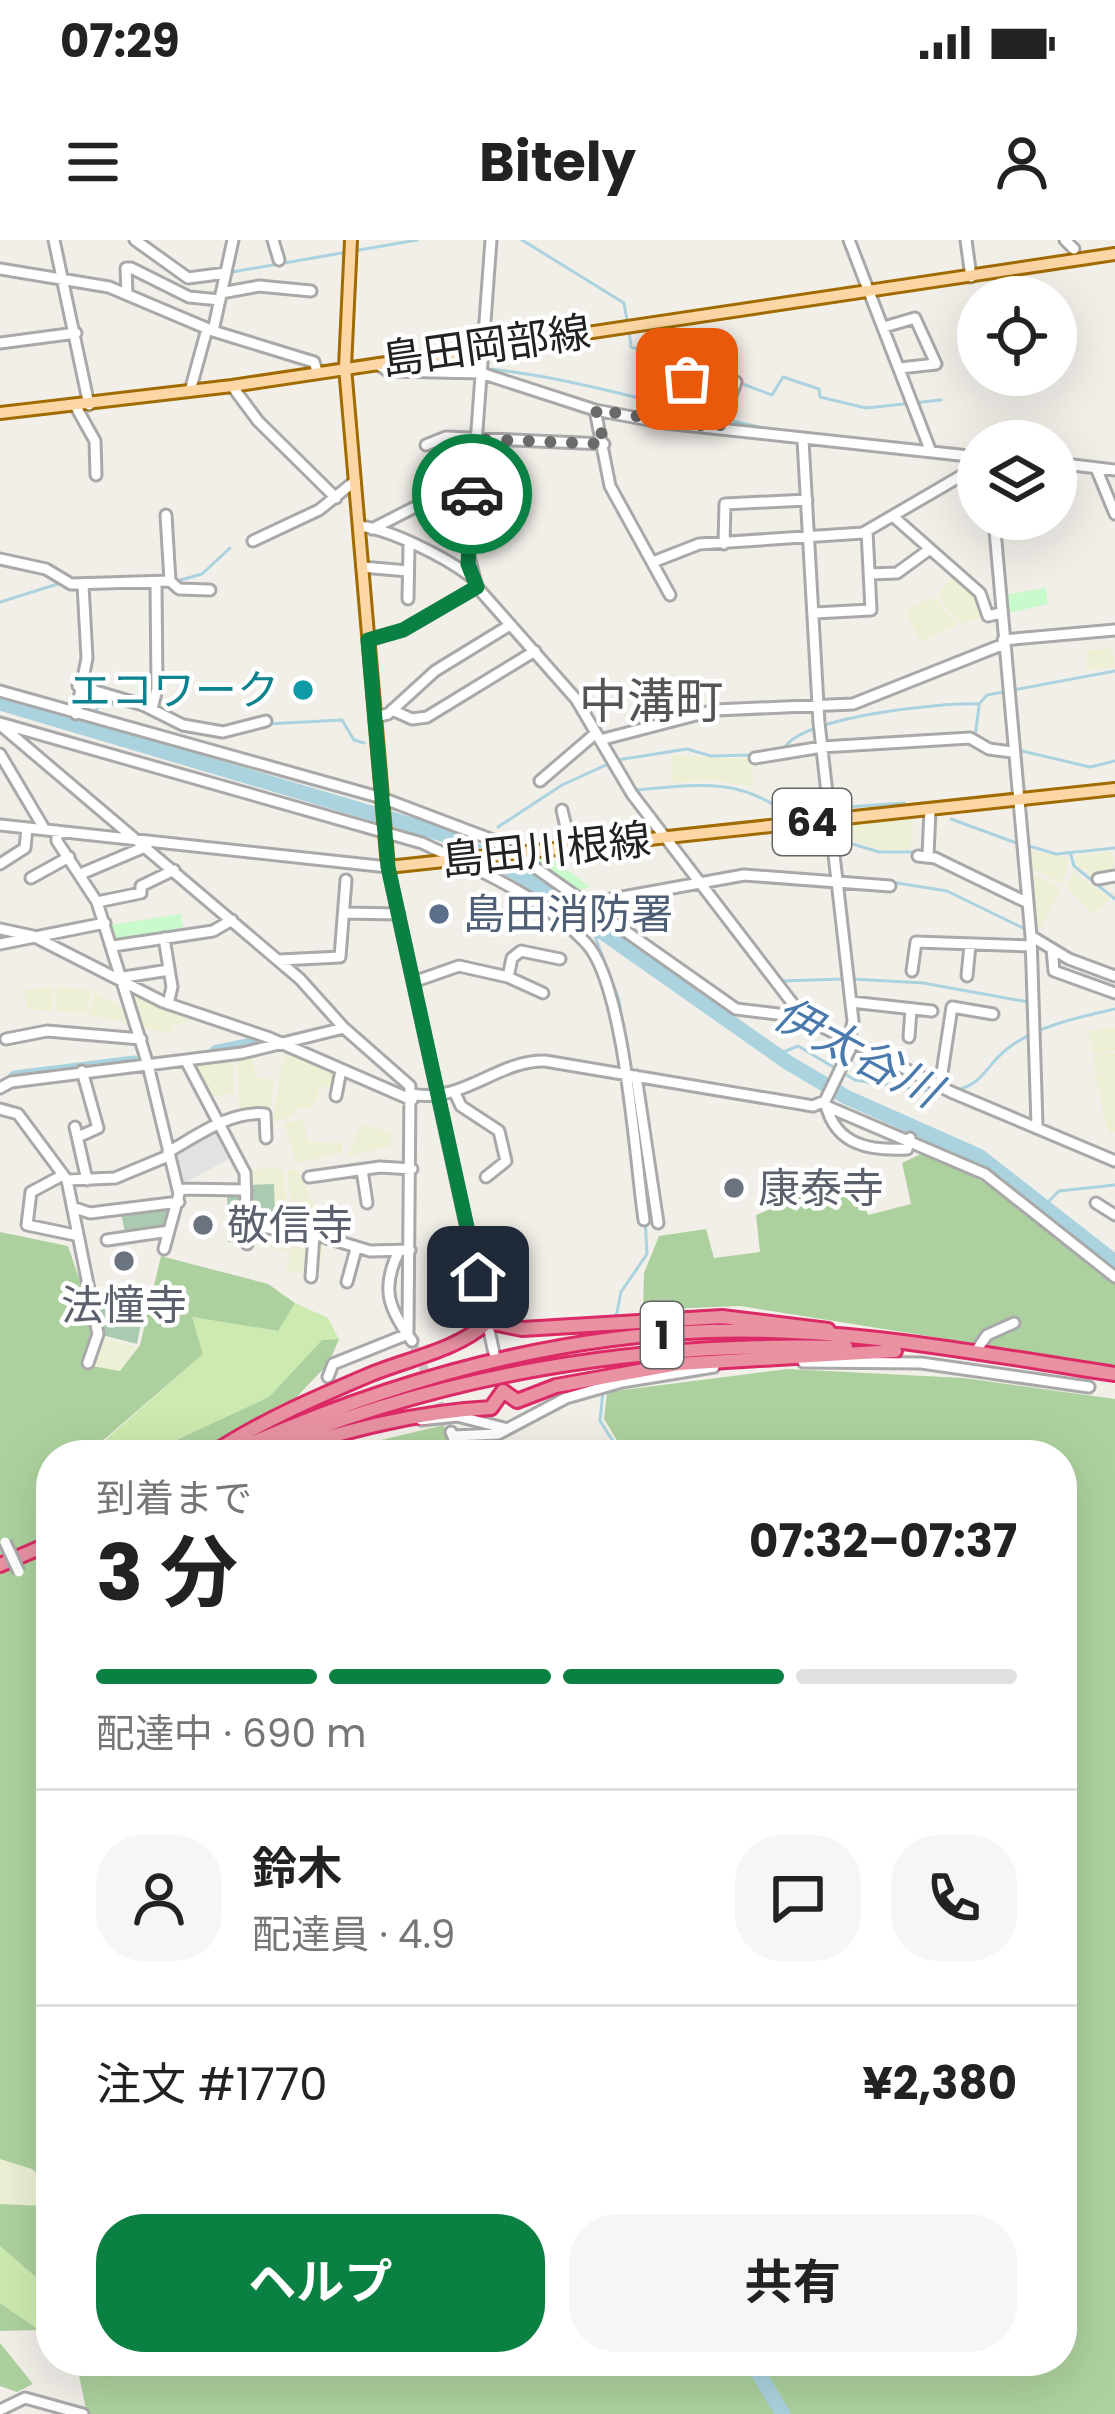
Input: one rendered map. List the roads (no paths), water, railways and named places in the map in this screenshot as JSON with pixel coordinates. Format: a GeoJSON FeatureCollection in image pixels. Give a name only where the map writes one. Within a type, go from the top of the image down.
{"type":"FeatureCollection","features":[{"type":"Feature","properties":{"kind":"highway"},"geometry":{"type":"LineString","coordinates":[[233,1440],[370,1375],[460,1343],[488,1322],[522,1329],[618,1320],[768,1320],[945,1349]]}},
{"type":"Feature","properties":{"kind":"highway","name":"1"},"geometry":{"type":"LineString","coordinates":[[257,1440],[440,1374],[634,1337],[777,1333],[945,1349],[1115,1378]]}},
{"type":"Feature","properties":{"kind":"highway","name":"1"},"geometry":{"type":"LineString","coordinates":[[293,1440],[448,1386],[566,1361],[711,1346],[895,1351],[1115,1378]]}},
{"type":"Feature","properties":{"kind":"highway"},"geometry":{"type":"LineString","coordinates":[[316,1440],[367,1424],[462,1406],[491,1408],[502,1386],[518,1401],[556,1386],[698,1361],[895,1351]]}},
{"type":"Feature","properties":{"kind":"highway"},"geometry":{"type":"LineString","coordinates":[[0,1565],[36,1549]]}},
{"type":"Feature","properties":{"kind":"main road","name":"島田川根線"},"geometry":{"type":"LineString","coordinates":[[351,240],[345,367],[388,867],[665,838],[829,811],[930,809],[1115,790]]}},
{"type":"Feature","properties":{"kind":"main road","name":"島田岡部線"},"geometry":{"type":"LineString","coordinates":[[976,276],[1115,254]]}},
{"type":"Feature","properties":{"kind":"main road","name":"島田岡部線"},"geometry":{"type":"LineString","coordinates":[[0,413],[190,392],[957,279]]}},
{"type":"Feature","properties":{"kind":"street"},"geometry":{"type":"LineString","coordinates":[[54,240],[76,333],[82,406],[95,440],[96,475]]}},
{"type":"Feature","properties":{"kind":"street"},"geometry":{"type":"LineString","coordinates":[[135,240],[188,278],[226,273]]}},
{"type":"Feature","properties":{"kind":"street"},"geometry":{"type":"LineString","coordinates":[[190,392],[233,240]]}},
{"type":"Feature","properties":{"kind":"street"},"geometry":{"type":"LineString","coordinates":[[273,240],[279,260]]}},
{"type":"Feature","properties":{"kind":"street"},"geometry":{"type":"LineString","coordinates":[[470,576],[491,240]]}},
{"type":"Feature","properties":{"kind":"street"},"geometry":{"type":"LineString","coordinates":[[849,240],[931,452]]}},
{"type":"Feature","properties":{"kind":"street"},"geometry":{"type":"LineString","coordinates":[[966,240],[970,276]]}},
{"type":"Feature","properties":{"kind":"street"},"geometry":{"type":"LineString","coordinates":[[1065,240],[1074,249]]}},
{"type":"Feature","properties":{"kind":"street"},"geometry":{"type":"LineString","coordinates":[[127,294],[130,268],[189,297],[220,297],[259,286],[311,291]]}},
{"type":"Feature","properties":{"kind":"street"},"geometry":{"type":"LineString","coordinates":[[0,269],[127,294],[210,330],[314,362],[317,371]]}},
{"type":"Feature","properties":{"kind":"street"},"geometry":{"type":"LineString","coordinates":[[884,327],[916,318],[936,364],[900,368]]}},
{"type":"Feature","properties":{"kind":"street"},"geometry":{"type":"LineString","coordinates":[[0,343],[76,333]]}},
{"type":"Feature","properties":{"kind":"street"},"geometry":{"type":"LineString","coordinates":[[375,362],[388,371],[481,374],[596,410],[803,440],[957,455]]}},
{"type":"Feature","properties":{"kind":"street"},"geometry":{"type":"LineString","coordinates":[[676,366],[687,379],[683,393],[726,410]]}},
{"type":"Feature","properties":{"kind":"street"},"geometry":{"type":"LineString","coordinates":[[719,428],[736,382]]}},
{"type":"Feature","properties":{"kind":"street"},"geometry":{"type":"LineString","coordinates":[[232,386],[258,422],[336,498]]}},
{"type":"Feature","properties":{"kind":"street"},"geometry":{"type":"LineString","coordinates":[[596,410],[610,486],[670,595]]}},
{"type":"Feature","properties":{"kind":"street"},"geometry":{"type":"LineString","coordinates":[[426,445],[446,437],[604,444]]}},
{"type":"Feature","properties":{"kind":"street"},"geometry":{"type":"LineString","coordinates":[[803,440],[818,704],[851,1002],[851,1042],[826,1102],[841,1135],[865,1148],[907,1148],[910,1138]]}},
{"type":"Feature","properties":{"kind":"street"},"geometry":{"type":"LineString","coordinates":[[1077,466],[1115,470]]}},
{"type":"Feature","properties":{"kind":"street"},"geometry":{"type":"LineString","coordinates":[[1096,468],[1115,514]]}},
{"type":"Feature","properties":{"kind":"street"},"geometry":{"type":"LineString","coordinates":[[653,562],[688,546],[867,532],[957,479]]}},
{"type":"Feature","properties":{"kind":"street"},"geometry":{"type":"LineString","coordinates":[[253,541],[336,498],[355,481]]}},
{"type":"Feature","properties":{"kind":"street"},"geometry":{"type":"LineString","coordinates":[[724,544],[725,504],[807,500]]}},
{"type":"Feature","properties":{"kind":"street"},"geometry":{"type":"LineString","coordinates":[[372,529],[419,505]]}},
{"type":"Feature","properties":{"kind":"street"},"geometry":{"type":"LineString","coordinates":[[166,515],[170,580],[179,589],[211,590]]}},
{"type":"Feature","properties":{"kind":"street"},"geometry":{"type":"LineString","coordinates":[[896,518],[980,593],[988,616],[1001,613]]}},
{"type":"Feature","properties":{"kind":"street"},"geometry":{"type":"LineString","coordinates":[[358,526],[409,546],[436,550],[470,576],[576,699],[665,838],[803,1017]]}},
{"type":"Feature","properties":{"kind":"street"},"geometry":{"type":"LineString","coordinates":[[814,614],[871,610],[867,532]]}},
{"type":"Feature","properties":{"kind":"street"},"geometry":{"type":"LineString","coordinates":[[996,540],[1031,941],[1037,1125]]}},
{"type":"Feature","properties":{"kind":"street"},"geometry":{"type":"LineString","coordinates":[[408,599],[409,546]]}},
{"type":"Feature","properties":{"kind":"street"},"geometry":{"type":"LineString","coordinates":[[869,574],[897,573],[930,548]]}},
{"type":"Feature","properties":{"kind":"street"},"geometry":{"type":"LineString","coordinates":[[0,559],[83,585],[170,580]]}},
{"type":"Feature","properties":{"kind":"street"},"geometry":{"type":"LineString","coordinates":[[362,567],[408,572]]}},
{"type":"Feature","properties":{"kind":"street"},"geometry":{"type":"LineString","coordinates":[[152,709],[158,689],[157,584]]}},
{"type":"Feature","properties":{"kind":"street"},"geometry":{"type":"LineString","coordinates":[[76,714],[87,658],[83,585]]}},
{"type":"Feature","properties":{"kind":"street"},"geometry":{"type":"LineString","coordinates":[[368,640],[403,630],[477,587]]}},
{"type":"Feature","properties":{"kind":"street"},"geometry":{"type":"LineString","coordinates":[[375,716],[392,710],[435,671],[510,625]]}},
{"type":"Feature","properties":{"kind":"street"},"geometry":{"type":"LineString","coordinates":[[540,782],[598,736],[715,710],[853,704],[1004,642],[1115,630]]}},
{"type":"Feature","properties":{"kind":"street"},"geometry":{"type":"LineString","coordinates":[[392,710],[412,719],[427,717],[536,651]]}},
{"type":"Feature","properties":{"kind":"street"},"geometry":{"type":"LineString","coordinates":[[78,686],[152,709],[183,725],[224,732],[266,721]]}},
{"type":"Feature","properties":{"kind":"street"},"geometry":{"type":"LineString","coordinates":[[0,691],[382,800],[493,840],[736,1009],[803,1017],[940,1086],[1115,1161]]}},
{"type":"Feature","properties":{"kind":"street"},"geometry":{"type":"LineString","coordinates":[[0,724],[385,831],[481,868],[569,930],[595,956],[611,993],[644,1220]]}},
{"type":"Feature","properties":{"kind":"street"},"geometry":{"type":"LineString","coordinates":[[0,724],[279,961],[344,1028],[405,1078],[412,1097],[405,1250],[410,1338]]}},
{"type":"Feature","properties":{"kind":"street"},"geometry":{"type":"LineString","coordinates":[[755,758],[822,748],[970,738],[989,749],[1012,752]]}},
{"type":"Feature","properties":{"kind":"street"},"geometry":{"type":"LineString","coordinates":[[0,754],[83,873],[125,980],[178,1189],[179,1202],[164,1250]]}},
{"type":"Feature","properties":{"kind":"street"},"geometry":{"type":"LineString","coordinates":[[930,809],[923,856],[1026,902]]}},
{"type":"Feature","properties":{"kind":"street"},"geometry":{"type":"LineString","coordinates":[[562,810],[571,848]]}},
{"type":"Feature","properties":{"kind":"street"},"geometry":{"type":"LineString","coordinates":[[0,825],[388,867],[494,1353]]}},
{"type":"Feature","properties":{"kind":"street"},"geometry":{"type":"LineString","coordinates":[[0,864],[26,848],[27,828]]}},
{"type":"Feature","properties":{"kind":"street"},"geometry":{"type":"LineString","coordinates":[[83,873],[143,843]]}},
{"type":"Feature","properties":{"kind":"street"},"geometry":{"type":"LineString","coordinates":[[31,878],[69,856]]}},
{"type":"Feature","properties":{"kind":"street"},"geometry":{"type":"LineString","coordinates":[[97,902],[141,893],[141,886],[174,870]]}},
{"type":"Feature","properties":{"kind":"street"},"geometry":{"type":"LineString","coordinates":[[569,930],[585,905],[744,875],[890,886]]}},
{"type":"Feature","properties":{"kind":"street"},"geometry":{"type":"LineString","coordinates":[[1098,879],[1115,876]]}},
{"type":"Feature","properties":{"kind":"street"},"geometry":{"type":"LineString","coordinates":[[279,961],[337,960],[346,880]]}},
{"type":"Feature","properties":{"kind":"street"},"geometry":{"type":"LineString","coordinates":[[344,913],[399,914]]}},
{"type":"Feature","properties":{"kind":"street"},"geometry":{"type":"LineString","coordinates":[[113,946],[213,931],[232,920]]}},
{"type":"Feature","properties":{"kind":"street"},"geometry":{"type":"LineString","coordinates":[[0,944],[105,923]]}},
{"type":"Feature","properties":{"kind":"street"},"geometry":{"type":"LineString","coordinates":[[0,929],[33,936],[168,1004],[277,1041],[412,1097],[455,1093],[527,1060],[804,1106],[826,1102],[910,1138],[1013,1192],[1093,1264],[1115,1277]]}},
{"type":"Feature","properties":{"kind":"street"},"geometry":{"type":"LineString","coordinates":[[164,938],[168,1004]]}},
{"type":"Feature","properties":{"kind":"street"},"geometry":{"type":"LineString","coordinates":[[912,971],[916,942],[1031,941],[1115,976]]}},
{"type":"Feature","properties":{"kind":"street"},"geometry":{"type":"LineString","coordinates":[[967,976],[970,945]]}},
{"type":"Feature","properties":{"kind":"street"},"geometry":{"type":"LineString","coordinates":[[1052,949],[1054,971],[1115,993]]}},
{"type":"Feature","properties":{"kind":"street"},"geometry":{"type":"LineString","coordinates":[[508,977],[512,958],[521,951],[560,959]]}},
{"type":"Feature","properties":{"kind":"street"},"geometry":{"type":"LineString","coordinates":[[413,982],[459,966],[508,977],[543,993]]}},
{"type":"Feature","properties":{"kind":"street"},"geometry":{"type":"LineString","coordinates":[[125,980],[169,970]]}},
{"type":"Feature","properties":{"kind":"street"},"geometry":{"type":"LineString","coordinates":[[851,1002],[932,1011]]}},
{"type":"Feature","properties":{"kind":"street"},"geometry":{"type":"LineString","coordinates":[[940,1086],[952,1006],[993,1014]]}},
{"type":"Feature","properties":{"kind":"street"},"geometry":{"type":"LineString","coordinates":[[909,1037],[911,1009]]}},
{"type":"Feature","properties":{"kind":"street"},"geometry":{"type":"LineString","coordinates":[[0,1088],[11,1082],[82,1071],[186,1061],[344,1028]]}},
{"type":"Feature","properties":{"kind":"street"},"geometry":{"type":"LineString","coordinates":[[6,1039],[47,1031],[141,1039]]}},
{"type":"Feature","properties":{"kind":"street"},"geometry":{"type":"LineString","coordinates":[[186,1061],[245,1173],[247,1244]]}},
{"type":"Feature","properties":{"kind":"street"},"geometry":{"type":"LineString","coordinates":[[336,1096],[341,1070]]}},
{"type":"Feature","properties":{"kind":"street"},"geometry":{"type":"LineString","coordinates":[[82,1071],[98,1128],[76,1132],[86,1180]]}},
{"type":"Feature","properties":{"kind":"street"},"geometry":{"type":"LineString","coordinates":[[636,1076],[658,1223]]}},
{"type":"Feature","properties":{"kind":"street"},"geometry":{"type":"LineString","coordinates":[[455,1093],[461,1106],[499,1131],[506,1161],[486,1178]]}},
{"type":"Feature","properties":{"kind":"street"},"geometry":{"type":"LineString","coordinates":[[0,1108],[18,1114],[65,1178],[98,1334],[88,1363]]}},
{"type":"Feature","properties":{"kind":"street"},"geometry":{"type":"LineString","coordinates":[[75,1235],[27,1225],[31,1192],[65,1178],[116,1178],[219,1124],[265,1114],[266,1138]]}},
{"type":"Feature","properties":{"kind":"street"},"geometry":{"type":"LineString","coordinates":[[309,1177],[412,1169]]}},
{"type":"Feature","properties":{"kind":"street"},"geometry":{"type":"LineString","coordinates":[[362,1170],[367,1203]]}},
{"type":"Feature","properties":{"kind":"street"},"geometry":{"type":"LineString","coordinates":[[178,1189],[246,1190]]}},
{"type":"Feature","properties":{"kind":"street"},"geometry":{"type":"LineString","coordinates":[[75,1208],[90,1213],[179,1202]]}},
{"type":"Feature","properties":{"kind":"street"},"geometry":{"type":"LineString","coordinates":[[1096,1203],[1115,1215]]}},
{"type":"Feature","properties":{"kind":"street"},"geometry":{"type":"LineString","coordinates":[[246,1225],[314,1234],[356,1249],[405,1250]]}},
{"type":"Feature","properties":{"kind":"street"},"geometry":{"type":"LineString","coordinates":[[106,1240],[170,1232]]}},
{"type":"Feature","properties":{"kind":"street"},"geometry":{"type":"LineString","coordinates":[[311,1277],[314,1234]]}},
{"type":"Feature","properties":{"kind":"street"},"geometry":{"type":"LineString","coordinates":[[347,1282],[356,1249]]}},
{"type":"Feature","properties":{"kind":"street"},"geometry":{"type":"LineString","coordinates":[[405,1250],[386,1294],[394,1318],[410,1338]]}},
{"type":"Feature","properties":{"kind":"street"},"geometry":{"type":"LineString","coordinates":[[978,1348],[987,1335],[1014,1323]]}},
{"type":"Feature","properties":{"kind":"street"},"geometry":{"type":"LineString","coordinates":[[328,1377],[332,1364],[410,1338]]}},
{"type":"Feature","properties":{"kind":"street"},"geometry":{"type":"LineString","coordinates":[[455,1440],[452,1434],[509,1429],[566,1398],[692,1370],[867,1360],[977,1369],[1089,1387]]}},
{"type":"Feature","properties":{"kind":"street"},"geometry":{"type":"LineString","coordinates":[[343,1440],[414,1420],[458,1417],[509,1429]]}},
{"type":"Feature","properties":{"kind":"street"},"geometry":{"type":"LineString","coordinates":[[5,1542],[20,1572]]}},
{"type":"Feature","properties":{"kind":"street"},"geometry":{"type":"LineString","coordinates":[[0,2410],[25,2398],[83,2414]]}},
{"type":"Feature","properties":{"kind":"waterway"},"geometry":{"type":"LineString","coordinates":[[232,272],[417,240]]}},
{"type":"Feature","properties":{"kind":"waterway"},"geometry":{"type":"LineString","coordinates":[[522,240],[624,303],[627,320]]}},
{"type":"Feature","properties":{"kind":"waterway"},"geometry":{"type":"LineString","coordinates":[[629,330],[631,347],[731,380]]}},
{"type":"Feature","properties":{"kind":"waterway"},"geometry":{"type":"LineString","coordinates":[[401,367],[450,366],[544,377],[774,430]]}},
{"type":"Feature","properties":{"kind":"waterway"},"geometry":{"type":"LineString","coordinates":[[740,383],[772,395],[783,377],[819,389],[820,397],[866,408],[941,400]]}},
{"type":"Feature","properties":{"kind":"waterway"},"geometry":{"type":"LineString","coordinates":[[1077,461],[1115,465]]}},
{"type":"Feature","properties":{"kind":"waterway"},"geometry":{"type":"LineString","coordinates":[[177,581],[202,574],[230,548]]}},
{"type":"Feature","properties":{"kind":"waterway"},"geometry":{"type":"LineString","coordinates":[[0,602],[61,583]]}},
{"type":"Feature","properties":{"kind":"waterway"},"geometry":{"type":"LineString","coordinates":[[100,587],[150,587]]}},
{"type":"Feature","properties":{"kind":"waterway"},"geometry":{"type":"LineString","coordinates":[[784,749],[795,738],[843,720],[905,709],[979,704],[987,695],[1115,671]]}},
{"type":"Feature","properties":{"kind":"waterway","name":"伊太谷川"},"geometry":{"type":"LineString","coordinates":[[0,703],[452,837],[524,877],[787,1062],[846,1097],[979,1156],[1115,1262]]}},
{"type":"Feature","properties":{"kind":"waterway"},"geometry":{"type":"LineString","coordinates":[[85,728],[99,706],[121,703]]}},
{"type":"Feature","properties":{"kind":"waterway"},"geometry":{"type":"LineString","coordinates":[[975,737],[979,706]]}},
{"type":"Feature","properties":{"kind":"waterway"},"geometry":{"type":"LineString","coordinates":[[163,720],[180,729]]}},
{"type":"Feature","properties":{"kind":"waterway"},"geometry":{"type":"LineString","coordinates":[[266,724],[342,720],[354,740],[364,743]]}},
{"type":"Feature","properties":{"kind":"waterway"},"geometry":{"type":"LineString","coordinates":[[498,827],[562,785],[617,760],[687,749],[711,756],[752,755]]}},
{"type":"Feature","properties":{"kind":"waterway"},"geometry":{"type":"LineString","coordinates":[[1018,750],[1090,767],[1115,761]]}},
{"type":"Feature","properties":{"kind":"waterway"},"geometry":{"type":"LineString","coordinates":[[620,765],[635,790],[716,786],[752,794],[788,815]]}},
{"type":"Feature","properties":{"kind":"waterway"},"geometry":{"type":"LineString","coordinates":[[834,808],[904,803]]}},
{"type":"Feature","properties":{"kind":"waterway"},"geometry":{"type":"LineString","coordinates":[[780,809],[824,808]]}},
{"type":"Feature","properties":{"kind":"waterway"},"geometry":{"type":"LineString","coordinates":[[951,819],[1019,844]]}},
{"type":"Feature","properties":{"kind":"waterway"},"geometry":{"type":"LineString","coordinates":[[470,847],[480,839]]}},
{"type":"Feature","properties":{"kind":"waterway"},"geometry":{"type":"LineString","coordinates":[[836,839],[879,852],[920,852]]}},
{"type":"Feature","properties":{"kind":"waterway"},"geometry":{"type":"LineString","coordinates":[[1029,846],[1056,854],[1115,848]]}},
{"type":"Feature","properties":{"kind":"waterway"},"geometry":{"type":"LineString","coordinates":[[1071,855],[1074,866],[1115,899]]}},
{"type":"Feature","properties":{"kind":"waterway"},"geometry":{"type":"LineString","coordinates":[[891,882],[947,891],[1027,930]]}},
{"type":"Feature","properties":{"kind":"waterway"},"geometry":{"type":"LineString","coordinates":[[565,905],[578,900]]}},
{"type":"Feature","properties":{"kind":"waterway"},"geometry":{"type":"LineString","coordinates":[[590,923],[619,1000],[624,1034]]}},
{"type":"Feature","properties":{"kind":"waterway"},"geometry":{"type":"LineString","coordinates":[[780,981],[843,979]]}},
{"type":"Feature","properties":{"kind":"waterway"},"geometry":{"type":"LineString","coordinates":[[852,979],[923,983],[1028,1002]]}},
{"type":"Feature","properties":{"kind":"waterway"},"geometry":{"type":"LineString","coordinates":[[956,1090],[979,1079],[1000,1055],[1031,1034],[1115,1009]]}},
{"type":"Feature","properties":{"kind":"waterway"},"geometry":{"type":"LineString","coordinates":[[217,1052],[267,1042]]}},
{"type":"Feature","properties":{"kind":"waterway"},"geometry":{"type":"LineString","coordinates":[[776,1055],[798,1046],[855,1080],[941,1093]]}},
{"type":"Feature","properties":{"kind":"waterway"},"geometry":{"type":"LineString","coordinates":[[15,1078],[134,1063]]}},
{"type":"Feature","properties":{"kind":"waterway"},"geometry":{"type":"LineString","coordinates":[[2,1105],[21,1111]]}},
{"type":"Feature","properties":{"kind":"waterway"},"geometry":{"type":"LineString","coordinates":[[616,1317],[621,1292],[647,1254],[643,1180]]}},
{"type":"Feature","properties":{"kind":"waterway"},"geometry":{"type":"LineString","coordinates":[[1043,1207],[1059,1191],[1115,1185]]}},
{"type":"Feature","properties":{"kind":"waterway"},"geometry":{"type":"LineString","coordinates":[[603,1391],[600,1421],[612,1440]]}},
{"type":"Feature","properties":{"kind":"waterway"},"geometry":{"type":"LineString","coordinates":[[760,2376],[783,2414]]}},
{"type":"Feature","properties":{"kind":"tunnel"},"geometry":{"type":"LineString","coordinates":[[412,1341],[451,1432]]}},
{"type":"Feature","properties":{"kind":"place","name":"エコワーク"},"geometry":{"type":"Point","coordinates":[303,690]}},
{"type":"Feature","properties":{"kind":"place","name":"島田消防署"},"geometry":{"type":"Point","coordinates":[439,914]}},
{"type":"Feature","properties":{"kind":"place","name":"康泰寺"},"geometry":{"type":"Point","coordinates":[734,1188]}},
{"type":"Feature","properties":{"kind":"place","name":"敬信寺"},"geometry":{"type":"Point","coordinates":[203,1225]}},
{"type":"Feature","properties":{"kind":"place","name":"法憧寺"},"geometry":{"type":"Point","coordinates":[124,1261]}},
{"type":"Feature","properties":{"kind":"district","name":"中溝町"},"geometry":{"type":"Point","coordinates":[651,701]}}]}
